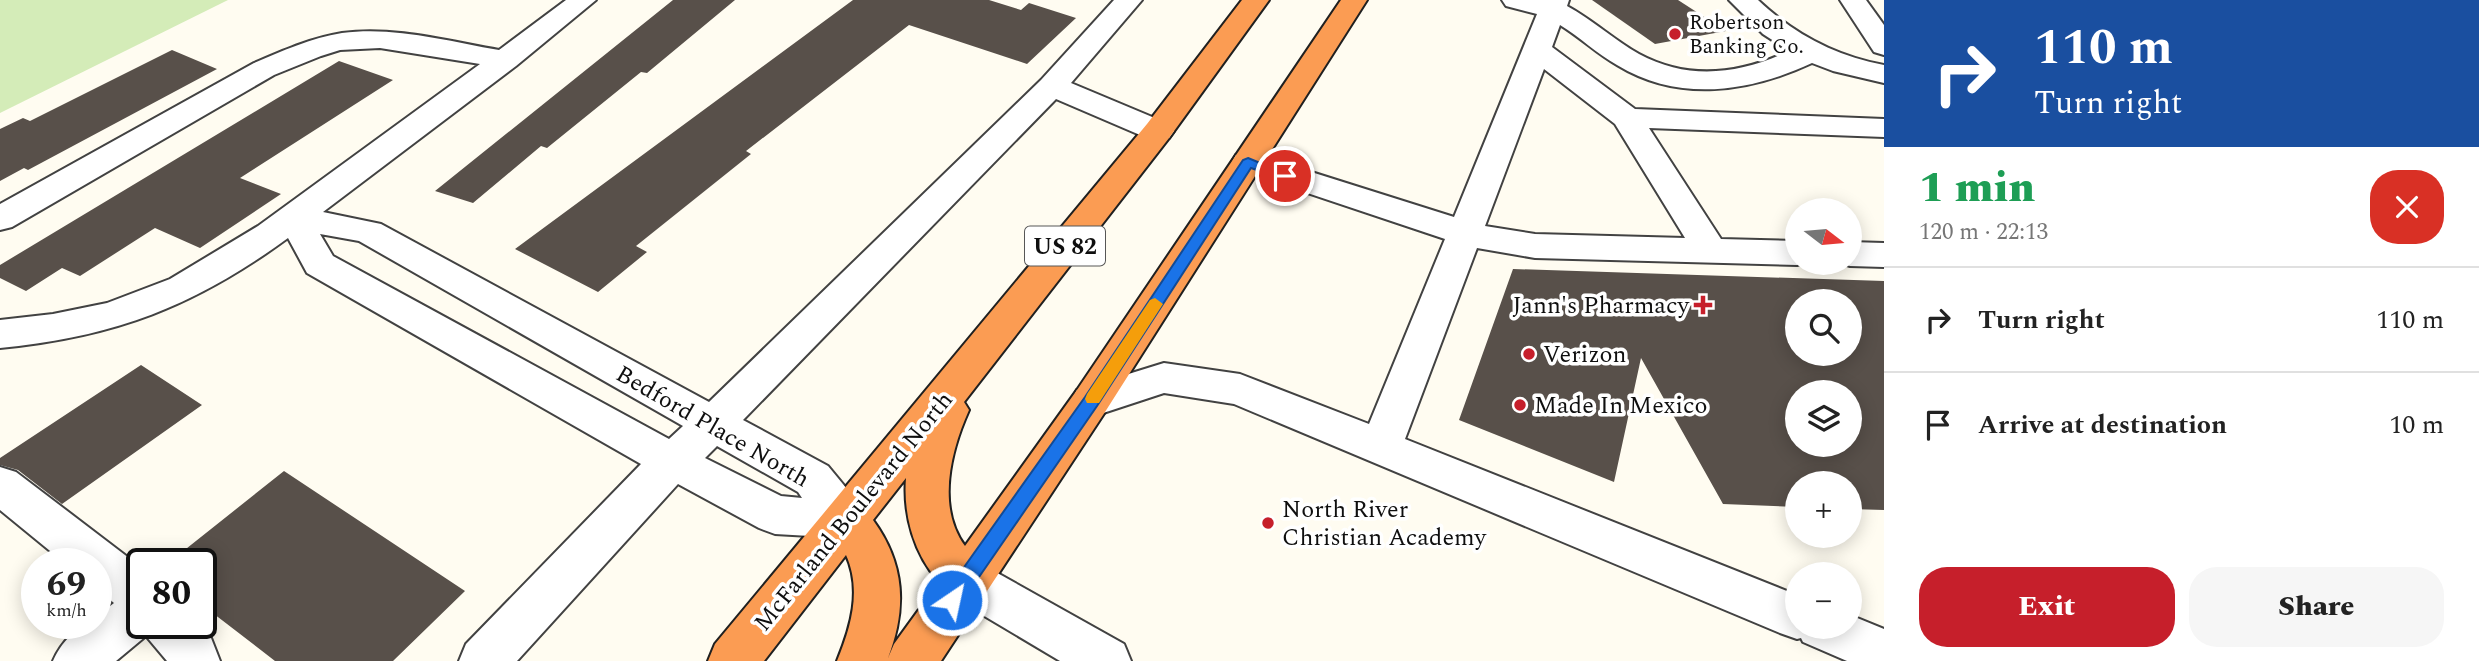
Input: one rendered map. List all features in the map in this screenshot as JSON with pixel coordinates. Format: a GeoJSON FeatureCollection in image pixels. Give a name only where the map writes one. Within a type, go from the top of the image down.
{"type":"FeatureCollection","features":[{"type":"Feature","properties":{"kind":"highway","name":"US 82"},"geometry":{"type":"LineString","coordinates":[[973,361],[1158,131],[1256,0]]}},
{"type":"Feature","properties":{"kind":"highway"},"geometry":{"type":"LineString","coordinates":[[912,661],[1091,401],[1354,0]]}},
{"type":"Feature","properties":{"kind":"highway"},"geometry":{"type":"LineString","coordinates":[[966,580],[943,552],[933,530],[926,480],[929,455],[938,430],[973,361]]}},
{"type":"Feature","properties":{"kind":"highway","name":"McFarland Boulevard North"},"geometry":{"type":"LineString","coordinates":[[733,661],[973,361]]}},
{"type":"Feature","properties":{"kind":"highway"},"geometry":{"type":"LineString","coordinates":[[845,519],[868,549],[875,566],[879,593],[877,622],[862,661]]}},
{"type":"Feature","properties":{"kind":"street"},"geometry":{"type":"LineString","coordinates":[[0,334],[51,330],[109,316],[161,297],[206,276],[293,217],[583,0]]}},
{"type":"Feature","properties":{"kind":"street"},"geometry":{"type":"LineString","coordinates":[[484,661],[672,461],[713,424],[1052,86],[1129,0]]}},
{"type":"Feature","properties":{"kind":"street"},"geometry":{"type":"LineString","coordinates":[[1515,0],[1553,5],[1628,60],[1654,72],[1685,79],[1723,81],[1759,74],[1809,53]]}},
{"type":"Feature","properties":{"kind":"street"},"geometry":{"type":"LineString","coordinates":[[1742,0],[1765,24],[1809,53],[1864,71],[1884,74]]}},
{"type":"Feature","properties":{"kind":"street"},"geometry":{"type":"LineString","coordinates":[[1853,0],[1884,47]]}},
{"type":"Feature","properties":{"kind":"street"},"geometry":{"type":"LineString","coordinates":[[1381,447],[1553,5]]}},
{"type":"Feature","properties":{"kind":"street"},"geometry":{"type":"LineString","coordinates":[[0,219],[264,69],[302,52],[342,42],[378,41],[506,60]]}},
{"type":"Feature","properties":{"kind":"street"},"geometry":{"type":"LineString","coordinates":[[1536,49],[1627,118],[1710,251]]}},
{"type":"Feature","properties":{"kind":"street"},"geometry":{"type":"LineString","coordinates":[[1052,86],[1158,131]]}},
{"type":"Feature","properties":{"kind":"street"},"geometry":{"type":"LineString","coordinates":[[1627,118],[1884,128]]}},
{"type":"Feature","properties":{"kind":"street"},"geometry":{"type":"LineString","coordinates":[[1248,162],[1465,233],[1535,246],[1785,253]]}},
{"type":"Feature","properties":{"kind":"street","name":"Bedford Place North"},"geometry":{"type":"LineString","coordinates":[[293,217],[369,232],[813,479],[845,519]]}},
{"type":"Feature","properties":{"kind":"street","name":"Bedford Place North"},"geometry":{"type":"LineString","coordinates":[[293,217],[320,264],[672,461],[775,516],[845,519]]}},
{"type":"Feature","properties":{"kind":"street"},"geometry":{"type":"LineString","coordinates":[[1862,254],[1884,255]]}},
{"type":"Feature","properties":{"kind":"street"},"geometry":{"type":"LineString","coordinates":[[1091,401],[1164,378],[1240,389],[1785,612]]}},
{"type":"Feature","properties":{"kind":"street"},"geometry":{"type":"LineString","coordinates":[[0,485],[126,583]]}},
{"type":"Feature","properties":{"kind":"street"},"geometry":{"type":"LineString","coordinates":[[966,580],[1107,661]]}},
{"type":"Feature","properties":{"kind":"street"},"geometry":{"type":"LineString","coordinates":[[78,661],[126,623]]}},
{"type":"Feature","properties":{"kind":"street"},"geometry":{"type":"LineString","coordinates":[[179,639],[193,654],[195,661]]}},
{"type":"Feature","properties":{"kind":"street"},"geometry":{"type":"LineString","coordinates":[[1850,639],[1884,653]]}},
{"type":"Feature","properties":{"kind":"green space"},"geometry":{"type":"Polygon","coordinates":[[[0,0],[228,0],[0,113],[0,0]]]}},
{"type":"Feature","properties":{"kind":"building"},"geometry":{"type":"Polygon","coordinates":[[[673,0],[735,0],[647,73],[641,72],[547,148],[541,146],[473,203],[435,191],[673,0]]]}},
{"type":"Feature","properties":{"kind":"building"},"geometry":{"type":"Polygon","coordinates":[[[853,0],[989,0],[1021,10],[1029,3],[1076,18],[1027,64],[909,25],[746,151],[751,154],[636,246],[647,252],[598,292],[515,249],[853,0]]]}},
{"type":"Feature","properties":{"kind":"building","name":"Robertson Banking Co."},"geometry":{"type":"Polygon","coordinates":[[[1592,0],[1678,0],[1726,31],[1655,44],[1592,0]]]}},
{"type":"Feature","properties":{"kind":"building"},"geometry":{"type":"Polygon","coordinates":[[[172,50],[217,69],[28,170],[24,168],[0,181],[0,129],[23,118],[30,121],[172,50]]]}},
{"type":"Feature","properties":{"kind":"building"},"geometry":{"type":"Polygon","coordinates":[[[339,61],[393,80],[240,178],[281,194],[200,248],[155,228],[80,276],[62,268],[26,291],[0,278],[0,265],[339,61]]]}},
{"type":"Feature","properties":{"kind":"building"},"geometry":{"type":"Polygon","coordinates":[[[1513,269],[1884,281],[1884,510],[1862,509],[1862,471],[1785,471],[1785,507],[1723,504],[1641,358],[1614,482],[1459,420],[1513,269]]]}},
{"type":"Feature","properties":{"kind":"building"},"geometry":{"type":"Polygon","coordinates":[[[141,365],[202,405],[62,504],[18,470],[0,465],[0,458],[141,365]]]}},
{"type":"Feature","properties":{"kind":"building"},"geometry":{"type":"Polygon","coordinates":[[[284,471],[465,591],[393,661],[275,661],[217,616],[217,548],[187,548],[284,471]]]}},
{"type":"Feature","properties":{"kind":"slow traffic"},"geometry":{"type":"LineString","coordinates":[[1093,399],[1155,304]]}},
{"type":"Feature","properties":{"kind":"place","name":"Robertson Banking Co."},"geometry":{"type":"Point","coordinates":[1675,34]}},
{"type":"Feature","properties":{"kind":"place","name":"Jann's Pharmacy"},"geometry":{"type":"Point","coordinates":[1703,305]}},
{"type":"Feature","properties":{"kind":"place","name":"Verizon"},"geometry":{"type":"Point","coordinates":[1529,354]}},
{"type":"Feature","properties":{"kind":"place","name":"Made In Mexico"},"geometry":{"type":"Point","coordinates":[1520,405]}},
{"type":"Feature","properties":{"kind":"place","name":"North River Christian Academy"},"geometry":{"type":"Point","coordinates":[1268,523]}},
{"type":"Feature","properties":{"kind":"route"},"geometry":{"type":"LineString","coordinates":[[952,600],[1091,401],[1248,162],[1285,176]]}}]}
